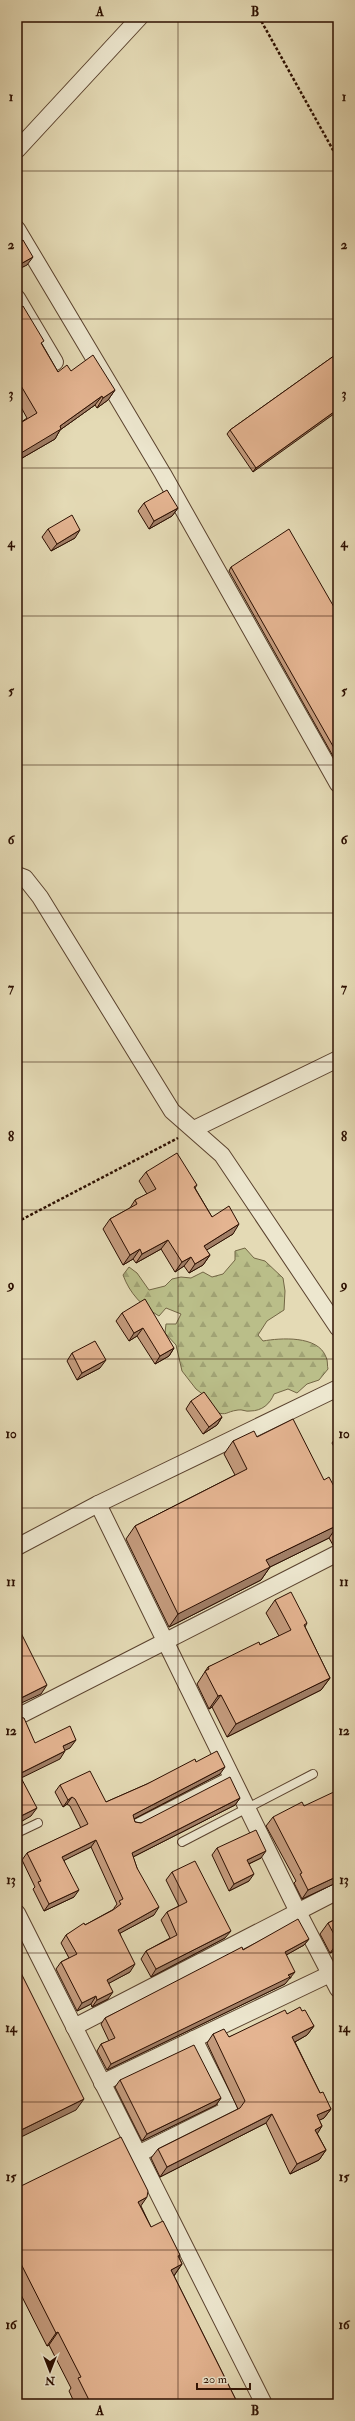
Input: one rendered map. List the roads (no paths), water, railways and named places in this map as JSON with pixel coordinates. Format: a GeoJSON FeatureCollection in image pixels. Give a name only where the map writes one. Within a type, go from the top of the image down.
{"type":"FeatureCollection","features":[{"type":"Feature","properties":{"kind":"street"},"geometry":{"type":"LineString","coordinates":[[17,150],[140,17]]}},
{"type":"Feature","properties":{"kind":"street"},"geometry":{"type":"LineString","coordinates":[[17,229],[164,474],[338,784]]}},
{"type":"Feature","properties":{"kind":"street"},"geometry":{"type":"LineString","coordinates":[[17,298],[55,362]]}},
{"type":"Feature","properties":{"kind":"street"},"geometry":{"type":"LineString","coordinates":[[17,875],[25,878],[40,897],[172,1111],[222,1155],[235,1172],[338,1328]]}},
{"type":"Feature","properties":{"kind":"street"},"geometry":{"type":"LineString","coordinates":[[194,1129],[338,1059]]}},
{"type":"Feature","properties":{"kind":"street"},"geometry":{"type":"LineString","coordinates":[[17,1547],[98,1504],[338,1388]]}},
{"type":"Feature","properties":{"kind":"street"},"geometry":{"type":"LineString","coordinates":[[98,1504],[298,1912],[338,1989]]}},
{"type":"Feature","properties":{"kind":"street"},"geometry":{"type":"LineString","coordinates":[[17,1717],[338,1553]]}},
{"type":"Feature","properties":{"kind":"street"},"geometry":{"type":"LineString","coordinates":[[74,2027],[338,1891]]}},
{"type":"Feature","properties":{"kind":"street"},"geometry":{"type":"LineString","coordinates":[[17,1913],[264,2404]]}},
{"type":"Feature","properties":{"kind":"street"},"geometry":{"type":"LineString","coordinates":[[102,2082],[330,1974]]}},
{"type":"Feature","properties":{"kind":"street"},"geometry":{"type":"LineString","coordinates":[[138,2154],[229,2109],[194,2039]]}},
{"type":"Feature","properties":{"kind":"lane"},"geometry":{"type":"LineString","coordinates":[[182,1842],[313,1774]]}},
{"type":"Feature","properties":{"kind":"lane"},"geometry":{"type":"LineString","coordinates":[[132,1825],[231,1775]]}},
{"type":"Feature","properties":{"kind":"lane"},"geometry":{"type":"LineString","coordinates":[[17,1833],[38,1823]]}}]}
